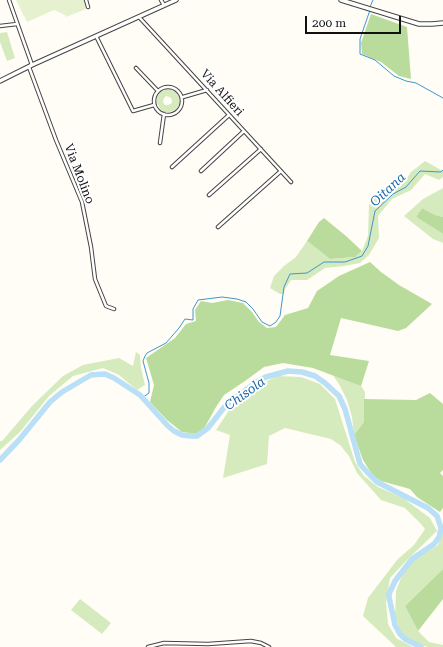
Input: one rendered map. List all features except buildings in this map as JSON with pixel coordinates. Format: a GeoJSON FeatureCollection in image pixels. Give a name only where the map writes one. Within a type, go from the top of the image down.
{"type":"FeatureCollection","features":[{"type":"Feature","properties":{"kind":"street","name":"Via Molino"},"geometry":{"type":"LineString","coordinates":[[9,0],[56,140],[82,202],[91,247],[94,279],[106,306],[114,309]]}},
{"type":"Feature","properties":{"kind":"street"},"geometry":{"type":"LineString","coordinates":[[86,0],[88,7]]}},
{"type":"Feature","properties":{"kind":"street"},"geometry":{"type":"LineString","coordinates":[[161,0],[164,5]]}},
{"type":"Feature","properties":{"kind":"street"},"geometry":{"type":"LineString","coordinates":[[0,81],[176,0]]}},
{"type":"Feature","properties":{"kind":"street"},"geometry":{"type":"LineString","coordinates":[[341,0],[419,24],[443,23]]}},
{"type":"Feature","properties":{"kind":"street","name":"Via Alfieri"},"geometry":{"type":"LineString","coordinates":[[139,17],[291,182]]}},
{"type":"Feature","properties":{"kind":"street"},"geometry":{"type":"LineString","coordinates":[[0,26],[17,24]]}},
{"type":"Feature","properties":{"kind":"street"},"geometry":{"type":"LineString","coordinates":[[96,36],[133,110],[154,105]]}},
{"type":"Feature","properties":{"kind":"street"},"geometry":{"type":"LineString","coordinates":[[136,68],[158,91]]}},
{"type":"Feature","properties":{"kind":"street"},"geometry":{"type":"LineString","coordinates":[[164,87],[173,87],[181,93],[182,106],[177,112],[168,115],[158,110],[154,105],[154,97],[158,91],[164,87]]}},
{"type":"Feature","properties":{"kind":"street"},"geometry":{"type":"LineString","coordinates":[[182,97],[207,90]]}},
{"type":"Feature","properties":{"kind":"street"},"geometry":{"type":"LineString","coordinates":[[160,142],[164,114]]}},
{"type":"Feature","properties":{"kind":"street"},"geometry":{"type":"LineString","coordinates":[[172,167],[229,114]]}},
{"type":"Feature","properties":{"kind":"street"},"geometry":{"type":"LineString","coordinates":[[201,171],[244,131]]}},
{"type":"Feature","properties":{"kind":"street"},"geometry":{"type":"LineString","coordinates":[[209,195],[261,149]]}},
{"type":"Feature","properties":{"kind":"street"},"geometry":{"type":"LineString","coordinates":[[218,227],[281,171]]}},
{"type":"Feature","properties":{"kind":"street"},"geometry":{"type":"LineString","coordinates":[[148,647],[164,643],[208,644],[251,641],[261,643],[269,647]]}},
{"type":"Feature","properties":{"kind":"green space"},"geometry":{"type":"Polygon","coordinates":[[[16,0],[84,0],[86,9],[66,17],[65,15],[54,10],[27,22],[16,0]]]}},
{"type":"Feature","properties":{"kind":"green space"},"geometry":{"type":"Polygon","coordinates":[[[371,14],[407,27],[411,79],[399,76],[381,62],[362,54],[361,43],[371,14]]]}},
{"type":"Feature","properties":{"kind":"green space"},"geometry":{"type":"Polygon","coordinates":[[[7,32],[15,58],[7,61],[0,42],[0,33],[7,32]]]}},
{"type":"Feature","properties":{"kind":"green space"},"geometry":{"type":"Polygon","coordinates":[[[167,89],[176,92],[180,99],[180,104],[174,111],[164,112],[160,109],[156,101],[160,92],[167,89]],[[166,96],[164,98],[163,102],[165,105],[172,103],[170,97],[166,96]]]}},
{"type":"Feature","properties":{"kind":"green space"},"geometry":{"type":"Polygon","coordinates":[[[425,161],[443,171],[443,177],[439,180],[425,174],[411,190],[392,199],[378,216],[379,238],[369,255],[360,263],[325,268],[307,280],[291,280],[285,289],[284,294],[280,294],[270,288],[274,276],[296,257],[307,241],[330,259],[355,257],[362,251],[368,236],[369,205],[385,188],[404,182],[411,172],[425,161]]]}},
{"type":"Feature","properties":{"kind":"green space"},"geometry":{"type":"Polygon","coordinates":[[[443,188],[443,217],[435,215],[422,208],[416,217],[443,234],[443,243],[433,239],[404,216],[423,199],[443,188]]]}},
{"type":"Feature","properties":{"kind":"green space"},"geometry":{"type":"Polygon","coordinates":[[[422,208],[435,215],[443,217],[443,234],[416,217],[422,208]]]}},
{"type":"Feature","properties":{"kind":"green space"},"geometry":{"type":"Polygon","coordinates":[[[324,218],[362,251],[355,257],[330,259],[307,241],[319,222],[324,218]]]}},
{"type":"Feature","properties":{"kind":"green space"},"geometry":{"type":"Polygon","coordinates":[[[370,262],[399,285],[432,304],[406,328],[398,331],[341,318],[330,355],[369,361],[361,386],[313,368],[283,363],[264,367],[224,395],[205,427],[197,434],[182,432],[167,420],[150,402],[154,385],[146,358],[175,338],[186,324],[196,321],[195,310],[201,301],[212,303],[228,300],[243,303],[259,322],[267,328],[276,327],[285,315],[308,308],[317,291],[339,276],[370,262]]]}},
{"type":"Feature","properties":{"kind":"green space"},"geometry":{"type":"Polygon","coordinates":[[[136,352],[140,355],[145,385],[137,390],[119,375],[103,368],[73,376],[49,396],[20,432],[0,450],[0,441],[2,441],[32,406],[63,376],[83,365],[119,358],[133,366],[136,352]]]}},
{"type":"Feature","properties":{"kind":"green space"},"geometry":{"type":"Polygon","coordinates":[[[332,374],[361,386],[365,392],[364,422],[354,435],[352,417],[347,400],[332,374]]]}},
{"type":"Feature","properties":{"kind":"green space"},"geometry":{"type":"Polygon","coordinates":[[[278,376],[301,377],[320,384],[335,399],[355,462],[364,476],[378,487],[403,498],[430,518],[437,531],[390,578],[386,603],[388,624],[396,638],[413,647],[396,647],[363,616],[368,598],[397,560],[414,545],[425,529],[405,508],[381,500],[357,473],[349,456],[340,445],[331,439],[285,428],[269,436],[267,464],[223,478],[230,435],[216,430],[232,406],[254,387],[278,376]]]}},
{"type":"Feature","properties":{"kind":"green space"},"geometry":{"type":"Polygon","coordinates":[[[430,393],[443,404],[443,470],[440,473],[443,476],[443,508],[440,512],[417,497],[410,489],[381,481],[373,476],[363,460],[354,435],[364,422],[364,399],[416,400],[430,393]]]}},
{"type":"Feature","properties":{"kind":"green space"},"geometry":{"type":"Polygon","coordinates":[[[443,526],[443,569],[405,606],[418,631],[429,642],[443,645],[443,647],[429,647],[402,635],[395,616],[396,591],[403,573],[415,559],[438,545],[443,526]]]}},
{"type":"Feature","properties":{"kind":"green space"},"geometry":{"type":"Polygon","coordinates":[[[443,569],[443,599],[418,631],[405,606],[443,569]]]}},
{"type":"Feature","properties":{"kind":"green space"},"geometry":{"type":"Polygon","coordinates":[[[80,599],[111,623],[102,634],[71,610],[80,599]]]}},
{"type":"Feature","properties":{"kind":"waterway","name":"Oitana"},"geometry":{"type":"LineString","coordinates":[[370,7],[373,0]]}},
{"type":"Feature","properties":{"kind":"waterway","name":"Oitana"},"geometry":{"type":"LineString","coordinates":[[370,10],[360,39],[360,54],[375,60],[394,76],[416,83],[443,98]]}},
{"type":"Feature","properties":{"kind":"waterway","name":"Oitana"},"geometry":{"type":"LineString","coordinates":[[142,398],[149,393],[149,383],[143,361],[145,356],[147,353],[166,343],[185,319],[193,320],[193,309],[198,300],[222,297],[246,302],[262,322],[270,326],[276,322],[280,316],[284,287],[290,274],[307,273],[324,262],[345,262],[362,256],[368,246],[375,211],[393,194],[406,187],[420,171],[441,172],[443,170]]}},
{"type":"Feature","properties":{"kind":"waterway","name":"Chisola"},"geometry":{"type":"LineString","coordinates":[[0,460],[19,440],[50,402],[62,392],[91,375],[105,374],[114,378],[140,395],[174,431],[182,435],[191,436],[197,436],[208,428],[226,405],[255,383],[266,377],[288,371],[302,372],[315,376],[339,396],[345,409],[360,464],[377,482],[428,508],[437,516],[441,528],[439,537],[434,544],[412,559],[395,581],[389,594],[395,625],[400,634],[405,639],[421,647]]}}]}
